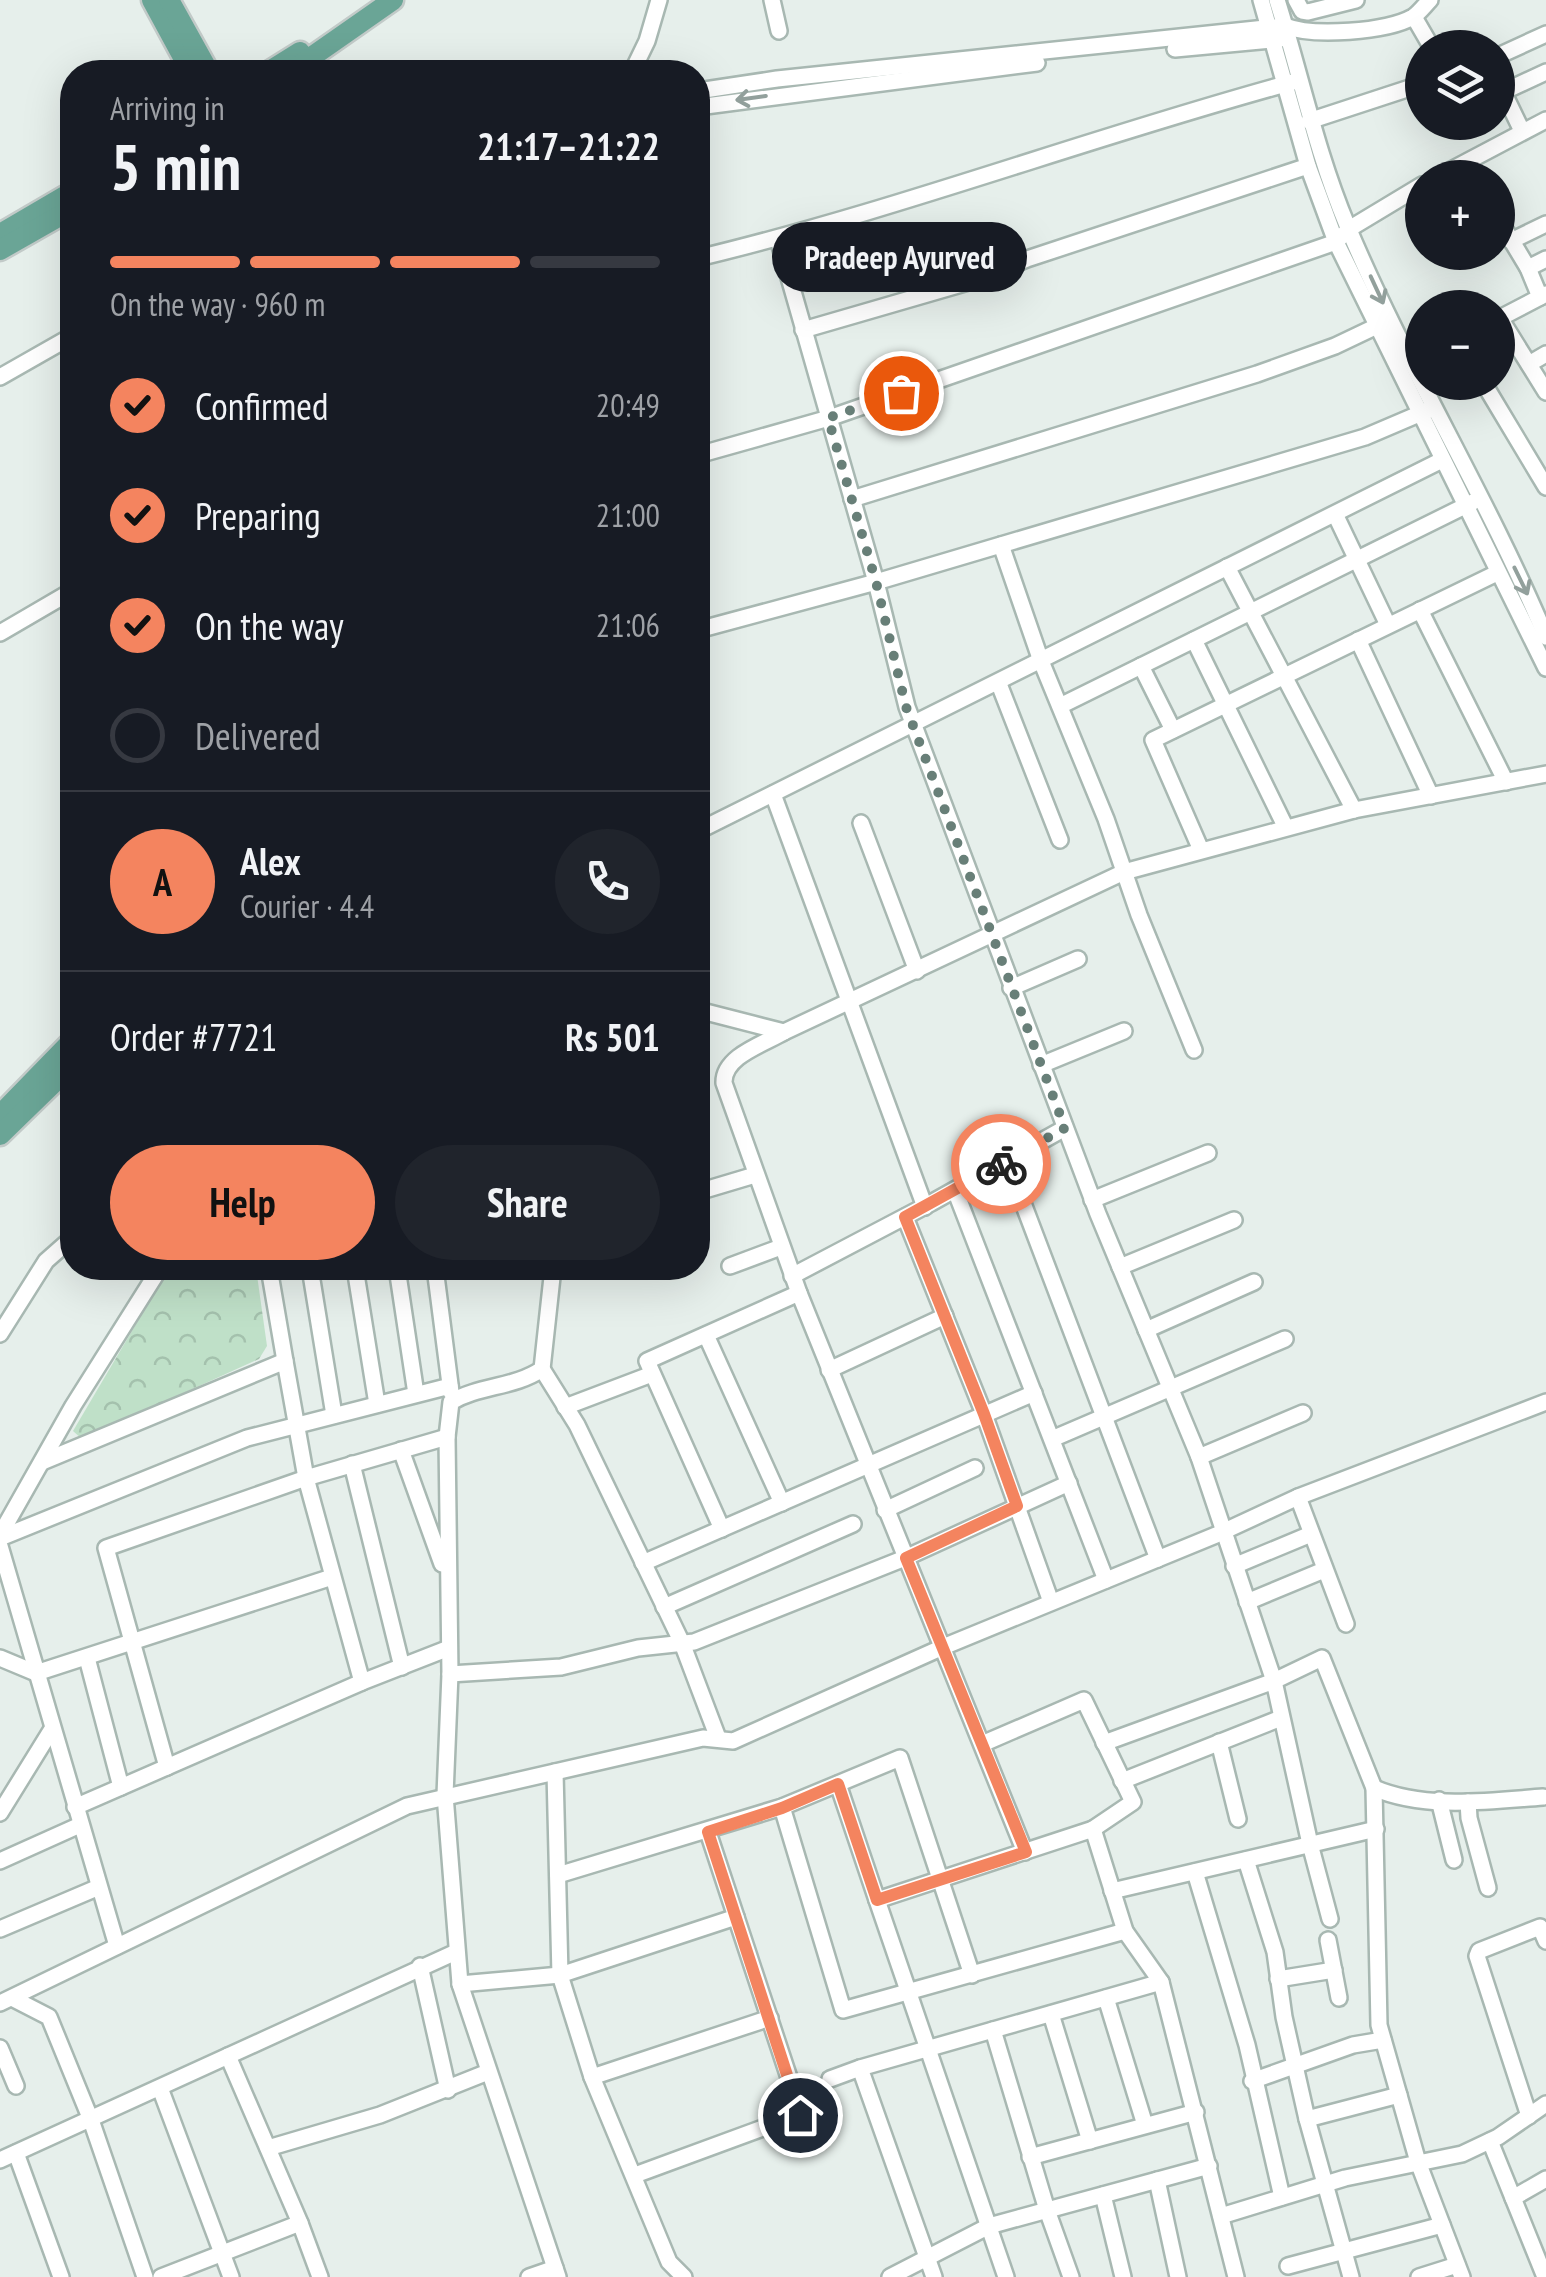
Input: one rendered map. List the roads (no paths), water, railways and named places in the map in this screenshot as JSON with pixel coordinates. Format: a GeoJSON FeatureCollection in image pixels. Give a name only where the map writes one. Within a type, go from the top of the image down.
{"type":"FeatureCollection","features":[{"type":"Feature","properties":{"kind":"main road"},"geometry":{"type":"LineString","coordinates":[[152,0],[184,60]]}},
{"type":"Feature","properties":{"kind":"main road"},"geometry":{"type":"LineString","coordinates":[[168,0],[202,60]]}},
{"type":"Feature","properties":{"kind":"main road"},"geometry":{"type":"LineString","coordinates":[[285,60],[369,0]]}},
{"type":"Feature","properties":{"kind":"main road"},"geometry":{"type":"LineString","coordinates":[[307,60],[392,0]]}},
{"type":"Feature","properties":{"kind":"main road"},"geometry":{"type":"LineString","coordinates":[[0,234],[60,199]]}},
{"type":"Feature","properties":{"kind":"main road"},"geometry":{"type":"LineString","coordinates":[[0,250],[60,216]]}},
{"type":"Feature","properties":{"kind":"main road"},"geometry":{"type":"LineString","coordinates":[[0,1115],[60,1053]]}},
{"type":"Feature","properties":{"kind":"main road"},"geometry":{"type":"LineString","coordinates":[[0,1135],[60,1077]]}},
{"type":"Feature","properties":{"kind":"street"},"geometry":{"type":"LineString","coordinates":[[638,60],[648,40],[658,0]]}},
{"type":"Feature","properties":{"kind":"street"},"geometry":{"type":"LineString","coordinates":[[772,0],[779,31]]}},
{"type":"Feature","properties":{"kind":"street"},"geometry":{"type":"LineString","coordinates":[[1261,0],[1283,33]]}},
{"type":"Feature","properties":{"kind":"street"},"geometry":{"type":"LineString","coordinates":[[1276,0],[1308,166],[1336,242],[1473,503],[1497,573],[1546,668]]}},
{"type":"Feature","properties":{"kind":"street"},"geometry":{"type":"LineString","coordinates":[[1296,0],[1302,11],[1308,12],[1356,0]]}},
{"type":"Feature","properties":{"kind":"street"},"geometry":{"type":"LineString","coordinates":[[710,90],[1283,33],[1376,29],[1414,17],[1430,0]]}},
{"type":"Feature","properties":{"kind":"street"},"geometry":{"type":"LineString","coordinates":[[1414,17],[1422,30]]}},
{"type":"Feature","properties":{"kind":"street"},"geometry":{"type":"LineString","coordinates":[[1515,48],[1546,34]]}},
{"type":"Feature","properties":{"kind":"street"},"geometry":{"type":"LineString","coordinates":[[710,105],[960,66]]}},
{"type":"Feature","properties":{"kind":"street"},"geometry":{"type":"LineString","coordinates":[[1515,81],[1546,72]]}},
{"type":"Feature","properties":{"kind":"street"},"geometry":{"type":"LineString","coordinates":[[1292,81],[1442,460],[1541,610],[1546,637]]}},
{"type":"Feature","properties":{"kind":"street"},"geometry":{"type":"LineString","coordinates":[[710,255],[778,239],[1128,128],[1292,81]]}},
{"type":"Feature","properties":{"kind":"street"},"geometry":{"type":"LineString","coordinates":[[1309,122],[1405,90]]}},
{"type":"Feature","properties":{"kind":"street"},"geometry":{"type":"LineString","coordinates":[[1515,117],[1522,131]]}},
{"type":"Feature","properties":{"kind":"street"},"geometry":{"type":"LineString","coordinates":[[1465,160],[1546,120]]}},
{"type":"Feature","properties":{"kind":"street"},"geometry":{"type":"LineString","coordinates":[[803,330],[940,292],[1027,259],[1308,166]]}},
{"type":"Feature","properties":{"kind":"street"},"geometry":{"type":"LineString","coordinates":[[710,452],[828,418],[1336,242],[1405,196]]}},
{"type":"Feature","properties":{"kind":"street"},"geometry":{"type":"LineString","coordinates":[[1515,239],[1546,224]]}},
{"type":"Feature","properties":{"kind":"street"},"geometry":{"type":"LineString","coordinates":[[778,239],[913,725],[1092,1200],[1199,1456],[1274,1681],[1330,1919]]}},
{"type":"Feature","properties":{"kind":"street"},"geometry":{"type":"LineString","coordinates":[[1515,247],[1543,295],[1500,318],[1546,392]]}},
{"type":"Feature","properties":{"kind":"street"},"geometry":{"type":"LineString","coordinates":[[1528,268],[1546,259]]}},
{"type":"Feature","properties":{"kind":"street"},"geometry":{"type":"LineString","coordinates":[[852,500],[1257,374],[1377,326]]}},
{"type":"Feature","properties":{"kind":"street"},"geometry":{"type":"LineString","coordinates":[[0,376],[60,343]]}},
{"type":"Feature","properties":{"kind":"street"},"geometry":{"type":"LineString","coordinates":[[1529,364],[1546,354]]}},
{"type":"Feature","properties":{"kind":"street"},"geometry":{"type":"LineString","coordinates":[[1494,400],[1546,487]]}},
{"type":"Feature","properties":{"kind":"street"},"geometry":{"type":"LineString","coordinates":[[710,627],[1365,438],[1426,412]]}},
{"type":"Feature","properties":{"kind":"street"},"geometry":{"type":"LineString","coordinates":[[710,825],[1442,460]]}},
{"type":"Feature","properties":{"kind":"street"},"geometry":{"type":"LineString","coordinates":[[1060,706],[1473,503]]}},
{"type":"Feature","properties":{"kind":"street"},"geometry":{"type":"LineString","coordinates":[[1335,514],[1388,626]]}},
{"type":"Feature","properties":{"kind":"street"},"geometry":{"type":"LineString","coordinates":[[1000,545],[1041,661],[1194,1050]]}},
{"type":"Feature","properties":{"kind":"street"},"geometry":{"type":"LineString","coordinates":[[1228,567],[1354,810]]}},
{"type":"Feature","properties":{"kind":"street"},"geometry":{"type":"LineString","coordinates":[[1201,850],[1153,740],[1497,573]]}},
{"type":"Feature","properties":{"kind":"street"},"geometry":{"type":"LineString","coordinates":[[0,633],[60,598]]}},
{"type":"Feature","properties":{"kind":"street"},"geometry":{"type":"LineString","coordinates":[[1420,610],[1506,782]]}},
{"type":"Feature","properties":{"kind":"street"},"geometry":{"type":"LineString","coordinates":[[1520,620],[1541,610]]}},
{"type":"Feature","properties":{"kind":"street"},"geometry":{"type":"LineString","coordinates":[[1194,640],[1285,826]]}},
{"type":"Feature","properties":{"kind":"street"},"geometry":{"type":"LineString","coordinates":[[1358,640],[1431,796]]}},
{"type":"Feature","properties":{"kind":"street"},"geometry":{"type":"LineString","coordinates":[[1141,666],[1173,730]]}},
{"type":"Feature","properties":{"kind":"street"},"geometry":{"type":"LineString","coordinates":[[999,684],[1060,840]]}},
{"type":"Feature","properties":{"kind":"street"},"geometry":{"type":"LineString","coordinates":[[1026,1852],[792,1276],[724,1083],[724,1072],[730,1063],[784,1032],[1124,872],[1285,826],[1546,774]]}},
{"type":"Feature","properties":{"kind":"street"},"geometry":{"type":"LineString","coordinates":[[773,794],[926,1206]]}},
{"type":"Feature","properties":{"kind":"street"},"geometry":{"type":"LineString","coordinates":[[862,824],[917,971]]}},
{"type":"Feature","properties":{"kind":"street"},"geometry":{"type":"LineString","coordinates":[[1012,988],[1078,959]]}},
{"type":"Feature","properties":{"kind":"street"},"geometry":{"type":"LineString","coordinates":[[710,1013],[784,1032]]}},
{"type":"Feature","properties":{"kind":"street"},"geometry":{"type":"LineString","coordinates":[[1041,1065],[1124,1031]]}},
{"type":"Feature","properties":{"kind":"street"},"geometry":{"type":"LineString","coordinates":[[792,1276],[1065,1128]]}},
{"type":"Feature","properties":{"kind":"street"},"geometry":{"type":"LineString","coordinates":[[1092,1200],[1208,1153]]}},
{"type":"Feature","properties":{"kind":"street"},"geometry":{"type":"LineString","coordinates":[[1007,1160],[1158,1559]]}},
{"type":"Feature","properties":{"kind":"street"},"geometry":{"type":"LineString","coordinates":[[710,1188],[756,1175]]}},
{"type":"Feature","properties":{"kind":"street"},"geometry":{"type":"LineString","coordinates":[[955,1190],[1106,1580]]}},
{"type":"Feature","properties":{"kind":"street"},"geometry":{"type":"LineString","coordinates":[[905,1217],[984,1414],[1051,1602]]}},
{"type":"Feature","properties":{"kind":"street"},"geometry":{"type":"LineString","coordinates":[[1120,1267],[1234,1220]]}},
{"type":"Feature","properties":{"kind":"street"},"geometry":{"type":"LineString","coordinates":[[730,1266],[782,1247]]}},
{"type":"Feature","properties":{"kind":"street"},"geometry":{"type":"LineString","coordinates":[[0,1334],[46,1261],[60,1249]]}},
{"type":"Feature","properties":{"kind":"street"},"geometry":{"type":"LineString","coordinates":[[0,1537],[73,1406],[152,1280]]}},
{"type":"Feature","properties":{"kind":"street"},"geometry":{"type":"LineString","coordinates":[[271,1280],[306,1478],[362,1682]]}},
{"type":"Feature","properties":{"kind":"street"},"geometry":{"type":"LineString","coordinates":[[312,1280],[334,1415]]}},
{"type":"Feature","properties":{"kind":"street"},"geometry":{"type":"LineString","coordinates":[[357,1280],[377,1404]]}},
{"type":"Feature","properties":{"kind":"street"},"geometry":{"type":"LineString","coordinates":[[400,1280],[416,1394]]}},
{"type":"Feature","properties":{"kind":"street"},"geometry":{"type":"LineString","coordinates":[[437,1280],[451,1394],[447,1437],[450,1674],[445,1795],[456,1952],[460,1984],[556,2272],[529,2277]]}},
{"type":"Feature","properties":{"kind":"street"},"geometry":{"type":"LineString","coordinates":[[553,1280],[542,1369],[566,1407],[644,1563],[682,1643],[718,1738]]}},
{"type":"Feature","properties":{"kind":"street"},"geometry":{"type":"LineString","coordinates":[[1146,1330],[1254,1282]]}},
{"type":"Feature","properties":{"kind":"street"},"geometry":{"type":"LineString","coordinates":[[722,1529],[649,1360],[799,1293]]}},
{"type":"Feature","properties":{"kind":"street"},"geometry":{"type":"LineString","coordinates":[[830,1370],[944,1316]]}},
{"type":"Feature","properties":{"kind":"street"},"geometry":{"type":"LineString","coordinates":[[706,1335],[782,1503]]}},
{"type":"Feature","properties":{"kind":"street"},"geometry":{"type":"LineString","coordinates":[[1052,1440],[1285,1339]]}},
{"type":"Feature","properties":{"kind":"street"},"geometry":{"type":"LineString","coordinates":[[42,1462],[285,1361]]}},
{"type":"Feature","properties":{"kind":"street"},"geometry":{"type":"LineString","coordinates":[[0,1537],[247,1438],[416,1394],[469,1392],[526,1380],[542,1369]]}},
{"type":"Feature","properties":{"kind":"street"},"geometry":{"type":"LineString","coordinates":[[566,1407],[652,1374]]}},
{"type":"Feature","properties":{"kind":"street"},"geometry":{"type":"LineString","coordinates":[[644,1563],[1034,1393]]}},
{"type":"Feature","properties":{"kind":"street"},"geometry":{"type":"LineString","coordinates":[[3,2002],[406,1806],[703,1738],[734,1742],[942,1647],[1223,1532],[1298,1497],[1546,1402]]}},
{"type":"Feature","properties":{"kind":"street"},"geometry":{"type":"LineString","coordinates":[[1199,1456],[1304,1413]]}},
{"type":"Feature","properties":{"kind":"street"},"geometry":{"type":"LineString","coordinates":[[167,1766],[106,1548],[306,1478],[447,1437]]}},
{"type":"Feature","properties":{"kind":"street"},"geometry":{"type":"LineString","coordinates":[[401,1450],[447,1576]]}},
{"type":"Feature","properties":{"kind":"street"},"geometry":{"type":"LineString","coordinates":[[352,1464],[402,1666]]}},
{"type":"Feature","properties":{"kind":"street"},"geometry":{"type":"LineString","coordinates":[[885,1510],[975,1468]]}},
{"type":"Feature","properties":{"kind":"street"},"geometry":{"type":"LineString","coordinates":[[450,1674],[560,1667],[638,1648],[694,1642],[906,1558],[1068,1483]]}},
{"type":"Feature","properties":{"kind":"street"},"geometry":{"type":"LineString","coordinates":[[1298,1497],[1346,1624]]}},
{"type":"Feature","properties":{"kind":"street"},"geometry":{"type":"LineString","coordinates":[[664,1607],[852,1524]]}},
{"type":"Feature","properties":{"kind":"street"},"geometry":{"type":"LineString","coordinates":[[1234,1566],[1312,1534]]}},
{"type":"Feature","properties":{"kind":"street"},"geometry":{"type":"LineString","coordinates":[[0,1546],[117,1946]]}},
{"type":"Feature","properties":{"kind":"street"},"geometry":{"type":"LineString","coordinates":[[1246,1602],[1324,1570]]}},
{"type":"Feature","properties":{"kind":"street"},"geometry":{"type":"LineString","coordinates":[[0,1658],[36,1673],[332,1577]]}},
{"type":"Feature","properties":{"kind":"street"},"geometry":{"type":"LineString","coordinates":[[75,1807],[449,1648]]}},
{"type":"Feature","properties":{"kind":"street"},"geometry":{"type":"LineString","coordinates":[[87,1658],[121,1787]]}},
{"type":"Feature","properties":{"kind":"street"},"geometry":{"type":"LineString","coordinates":[[1104,1743],[1274,1681],[1322,1658],[1374,1788],[1378,2025],[1418,2162],[1460,2271],[1418,2277]]}},
{"type":"Feature","properties":{"kind":"street"},"geometry":{"type":"LineString","coordinates":[[877,1900],[1093,1829],[1132,1802],[1084,1700],[982,1744]]}},
{"type":"Feature","properties":{"kind":"street"},"geometry":{"type":"LineString","coordinates":[[1122,1781],[1281,1718]]}},
{"type":"Feature","properties":{"kind":"street"},"geometry":{"type":"LineString","coordinates":[[0,1813],[52,1728]]}},
{"type":"Feature","properties":{"kind":"street"},"geometry":{"type":"LineString","coordinates":[[1220,1742],[1238,1820]]}},
{"type":"Feature","properties":{"kind":"street"},"geometry":{"type":"LineString","coordinates":[[558,1875],[782,1808],[900,1758],[972,1974]]}},
{"type":"Feature","properties":{"kind":"street"},"geometry":{"type":"LineString","coordinates":[[556,1772],[560,1975],[592,2077],[677,2276]]}},
{"type":"Feature","properties":{"kind":"street"},"geometry":{"type":"LineString","coordinates":[[838,1784],[1006,2277]]}},
{"type":"Feature","properties":{"kind":"street"},"geometry":{"type":"LineString","coordinates":[[1374,1788],[1394,1797],[1468,1802],[1543,1798]]}},
{"type":"Feature","properties":{"kind":"street"},"geometry":{"type":"LineString","coordinates":[[1440,1800],[1454,1860]]}},
{"type":"Feature","properties":{"kind":"street"},"geometry":{"type":"LineString","coordinates":[[1468,1802],[1488,1888]]}},
{"type":"Feature","properties":{"kind":"street"},"geometry":{"type":"LineString","coordinates":[[782,1808],[844,2010],[1124,1931]]}},
{"type":"Feature","properties":{"kind":"street"},"geometry":{"type":"LineString","coordinates":[[0,1861],[80,1825]]}},
{"type":"Feature","properties":{"kind":"street"},"geometry":{"type":"LineString","coordinates":[[1093,1829],[1124,1931],[1161,1982],[1236,2277]]}},
{"type":"Feature","properties":{"kind":"street"},"geometry":{"type":"LineString","coordinates":[[1112,1892],[1376,1829]]}},
{"type":"Feature","properties":{"kind":"street"},"geometry":{"type":"LineString","coordinates":[[635,2175],[801,2114],[708,1832]]}},
{"type":"Feature","properties":{"kind":"street"},"geometry":{"type":"LineString","coordinates":[[1246,1860],[1275,1952],[1307,2118],[1352,2277]]}},
{"type":"Feature","properties":{"kind":"street"},"geometry":{"type":"LineString","coordinates":[[1195,1872],[1246,2045],[1282,2197]]}},
{"type":"Feature","properties":{"kind":"street"},"geometry":{"type":"LineString","coordinates":[[0,1929],[99,1887]]}},
{"type":"Feature","properties":{"kind":"street"},"geometry":{"type":"LineString","coordinates":[[460,1984],[560,1975],[736,1917]]}},
{"type":"Feature","properties":{"kind":"street"},"geometry":{"type":"LineString","coordinates":[[1529,2116],[1477,1956],[1479,1951],[1540,1927],[1546,1941]]}},
{"type":"Feature","properties":{"kind":"street"},"geometry":{"type":"LineString","coordinates":[[1328,1940],[1340,1998]]}},
{"type":"Feature","properties":{"kind":"street"},"geometry":{"type":"LineString","coordinates":[[0,2160],[456,1952]]}},
{"type":"Feature","properties":{"kind":"street"},"geometry":{"type":"LineString","coordinates":[[420,1966],[448,2090]]}},
{"type":"Feature","properties":{"kind":"street"},"geometry":{"type":"LineString","coordinates":[[1278,1978],[1334,1970]]}},
{"type":"Feature","properties":{"kind":"street"},"geometry":{"type":"LineString","coordinates":[[830,2079],[1161,1982]]}},
{"type":"Feature","properties":{"kind":"street"},"geometry":{"type":"LineString","coordinates":[[1106,1998],[1145,2126]]}},
{"type":"Feature","properties":{"kind":"street"},"geometry":{"type":"LineString","coordinates":[[3,2002],[48,2014],[91,2120],[145,2277]]}},
{"type":"Feature","properties":{"kind":"street"},"geometry":{"type":"LineString","coordinates":[[1051,2014],[1090,2141]]}},
{"type":"Feature","properties":{"kind":"street"},"geometry":{"type":"LineString","coordinates":[[592,2077],[770,2018]]}},
{"type":"Feature","properties":{"kind":"street"},"geometry":{"type":"LineString","coordinates":[[992,2030],[1046,2210],[1071,2277]]}},
{"type":"Feature","properties":{"kind":"street"},"geometry":{"type":"LineString","coordinates":[[1252,2081],[1353,2045],[1383,2040]]}},
{"type":"Feature","properties":{"kind":"street"},"geometry":{"type":"LineString","coordinates":[[0,2048],[16,2086]]}},
{"type":"Feature","properties":{"kind":"street"},"geometry":{"type":"LineString","coordinates":[[228,2056],[320,2277]]}},
{"type":"Feature","properties":{"kind":"street"},"geometry":{"type":"LineString","coordinates":[[860,2068],[934,2277]]}},
{"type":"Feature","properties":{"kind":"street"},"geometry":{"type":"LineString","coordinates":[[268,2148],[380,2115],[488,2072]]}},
{"type":"Feature","properties":{"kind":"street"},"geometry":{"type":"LineString","coordinates":[[160,2088],[231,2277]]}},
{"type":"Feature","properties":{"kind":"street"},"geometry":{"type":"LineString","coordinates":[[1307,2118],[1399,2095]]}},
{"type":"Feature","properties":{"kind":"street"},"geometry":{"type":"LineString","coordinates":[[1222,2216],[1326,2184],[1462,2154],[1490,2141],[1546,2104]]}},
{"type":"Feature","properties":{"kind":"street"},"geometry":{"type":"LineString","coordinates":[[1030,2157],[1196,2112]]}},
{"type":"Feature","properties":{"kind":"street"},"geometry":{"type":"LineString","coordinates":[[1490,2141],[1545,2277]]}},
{"type":"Feature","properties":{"kind":"street"},"geometry":{"type":"LineString","coordinates":[[16,2153],[61,2277]]}},
{"type":"Feature","properties":{"kind":"street"},"geometry":{"type":"LineString","coordinates":[[890,2277],[989,2226],[1209,2166]]}},
{"type":"Feature","properties":{"kind":"street"},"geometry":{"type":"LineString","coordinates":[[1513,2198],[1546,2179]]}},
{"type":"Feature","properties":{"kind":"street"},"geometry":{"type":"LineString","coordinates":[[1157,2180],[1178,2277]]}},
{"type":"Feature","properties":{"kind":"street"},"geometry":{"type":"LineString","coordinates":[[1103,2195],[1123,2277]]}},
{"type":"Feature","properties":{"kind":"street"},"geometry":{"type":"LineString","coordinates":[[161,2277],[300,2222]]}},
{"type":"Feature","properties":{"kind":"street"},"geometry":{"type":"LineString","coordinates":[[1288,2266],[1442,2225]]}},
{"type":"Feature","properties":{"kind":"place","name":"Pradeep Ayurved"},"geometry":{"type":"Point","coordinates":[901,393]}}]}
